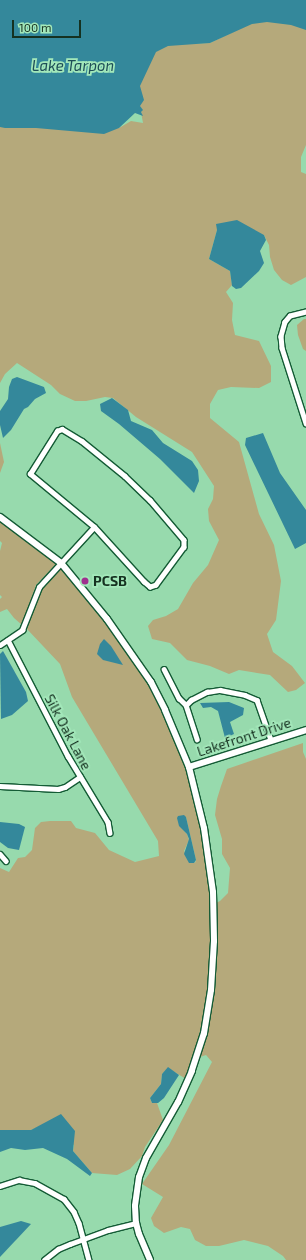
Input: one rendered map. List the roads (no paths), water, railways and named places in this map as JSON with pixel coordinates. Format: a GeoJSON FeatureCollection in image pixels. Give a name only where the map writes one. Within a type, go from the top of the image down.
{"type":"FeatureCollection","features":[{"type":"Feature","properties":{"kind":"street"},"geometry":{"type":"LineString","coordinates":[[306,312],[290,316],[285,322],[281,336],[282,348],[306,423]]}},
{"type":"Feature","properties":{"kind":"street"},"geometry":{"type":"LineString","coordinates":[[62,429],[82,441],[125,476],[150,500],[184,540],[184,547],[156,585],[150,587],[94,527],[30,473],[56,431],[62,429]]}},
{"type":"Feature","properties":{"kind":"street"},"geometry":{"type":"LineString","coordinates":[[0,517],[61,562],[107,619],[151,682],[166,710],[189,767],[204,828],[213,892],[214,941],[211,990],[204,1033],[192,1071],[178,1102],[141,1169],[135,1195],[136,1223],[150,1260]]}},
{"type":"Feature","properties":{"kind":"street"},"geometry":{"type":"LineString","coordinates":[[0,645],[22,630],[39,587],[94,527]]}},
{"type":"Feature","properties":{"kind":"street","name":"Silk Oak Lane"},"geometry":{"type":"LineString","coordinates":[[8,640],[68,756],[108,822],[110,833]]}},
{"type":"Feature","properties":{"kind":"street"},"geometry":{"type":"LineString","coordinates":[[164,669],[179,698],[186,705],[197,740]]}},
{"type":"Feature","properties":{"kind":"street"},"geometry":{"type":"LineString","coordinates":[[186,705],[191,700],[207,692],[220,690],[245,695],[257,700],[271,740]]}},
{"type":"Feature","properties":{"kind":"street","name":"Lakefront Drive"},"geometry":{"type":"LineString","coordinates":[[189,767],[306,730]]}},
{"type":"Feature","properties":{"kind":"street"},"geometry":{"type":"LineString","coordinates":[[0,786],[58,789],[65,787],[80,777]]}},
{"type":"Feature","properties":{"kind":"street"},"geometry":{"type":"LineString","coordinates":[[0,854],[6,861]]}},
{"type":"Feature","properties":{"kind":"street"},"geometry":{"type":"LineString","coordinates":[[0,1186],[19,1180],[35,1184],[54,1193],[68,1203],[74,1212],[89,1260]]}},
{"type":"Feature","properties":{"kind":"street"},"geometry":{"type":"LineString","coordinates":[[44,1260],[58,1249],[108,1230],[136,1223]]}},
{"type":"Feature","properties":{"kind":"water","name":"Lake Tarpon"},"geometry":{"type":"Polygon","coordinates":[[[0,0],[306,0],[306,30],[291,25],[267,22],[252,24],[210,43],[168,46],[156,52],[140,86],[144,100],[140,106],[143,110],[141,112],[143,116],[135,113],[119,128],[104,134],[36,128],[5,128],[0,127],[0,0]]]}},
{"type":"Feature","properties":{"kind":"water"},"geometry":{"type":"Polygon","coordinates":[[[237,220],[264,235],[266,240],[260,251],[264,263],[259,271],[241,288],[236,289],[232,286],[230,271],[209,259],[217,230],[216,224],[237,220]]]}},
{"type":"Feature","properties":{"kind":"water"},"geometry":{"type":"Polygon","coordinates":[[[17,377],[44,387],[46,393],[35,399],[28,407],[24,409],[11,430],[3,438],[0,425],[0,411],[8,399],[9,387],[12,379],[17,377]]]}},
{"type":"Feature","properties":{"kind":"water"},"geometry":{"type":"Polygon","coordinates":[[[112,398],[128,410],[131,421],[152,430],[163,443],[192,461],[198,470],[199,481],[194,493],[160,459],[119,424],[101,411],[100,404],[112,398]]]}},
{"type":"Feature","properties":{"kind":"water"},"geometry":{"type":"Polygon","coordinates":[[[263,433],[280,473],[306,510],[306,543],[295,549],[245,445],[246,438],[263,433]]]}},
{"type":"Feature","properties":{"kind":"water"},"geometry":{"type":"Polygon","coordinates":[[[104,639],[111,646],[123,665],[103,660],[97,654],[100,644],[104,639]]]}},
{"type":"Feature","properties":{"kind":"water"},"geometry":{"type":"Polygon","coordinates":[[[3,651],[26,692],[28,701],[12,715],[1,719],[0,654],[3,651]]]}},
{"type":"Feature","properties":{"kind":"water"},"geometry":{"type":"Polygon","coordinates":[[[229,702],[244,708],[243,715],[230,722],[234,734],[225,738],[218,711],[211,707],[203,708],[200,703],[229,702]]]}},
{"type":"Feature","properties":{"kind":"water"},"geometry":{"type":"Polygon","coordinates":[[[184,815],[186,817],[196,860],[194,863],[189,863],[184,854],[189,839],[187,834],[179,826],[177,818],[178,816],[184,815]]]}},
{"type":"Feature","properties":{"kind":"water"},"geometry":{"type":"Polygon","coordinates":[[[0,822],[19,824],[25,827],[19,850],[8,848],[0,842],[0,822]]]}},
{"type":"Feature","properties":{"kind":"water"},"geometry":{"type":"Polygon","coordinates":[[[168,1067],[179,1075],[164,1098],[158,1103],[152,1103],[150,1098],[161,1084],[162,1074],[168,1067]]]}},
{"type":"Feature","properties":{"kind":"water"},"geometry":{"type":"Polygon","coordinates":[[[61,1114],[75,1131],[73,1151],[92,1173],[90,1176],[67,1159],[43,1148],[25,1150],[11,1148],[0,1152],[0,1130],[31,1130],[61,1114]]]}},
{"type":"Feature","properties":{"kind":"water"},"geometry":{"type":"Polygon","coordinates":[[[21,1221],[31,1224],[0,1257],[0,1227],[21,1221]]]}},
{"type":"Feature","properties":{"kind":"place","name":"PCSB"},"geometry":{"type":"Point","coordinates":[85,581]}}]}
